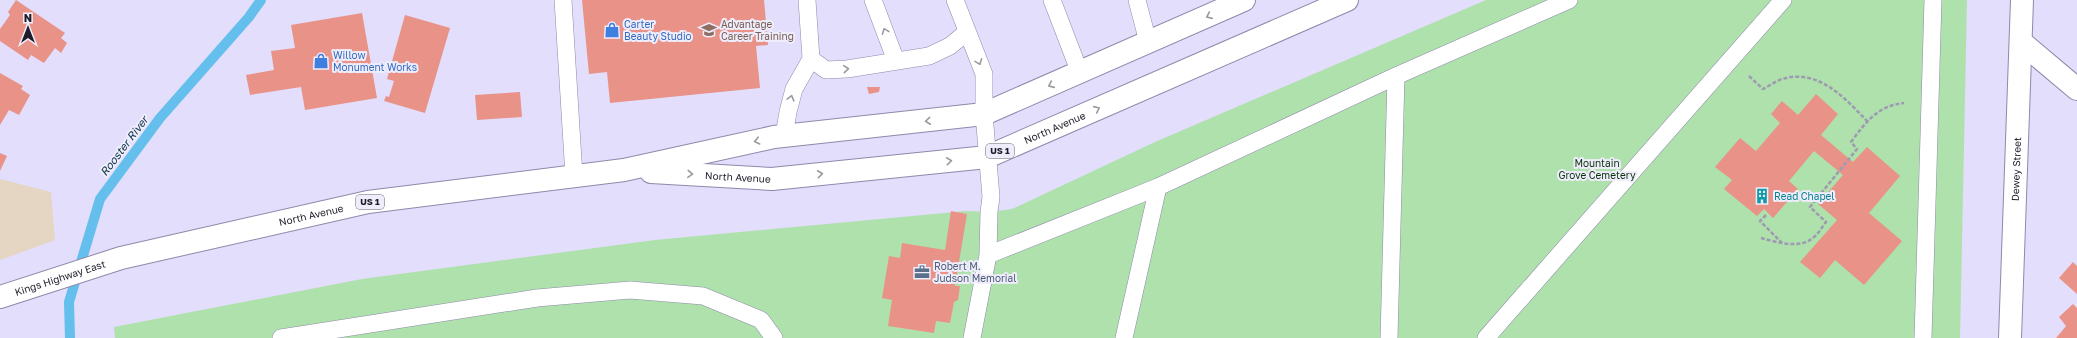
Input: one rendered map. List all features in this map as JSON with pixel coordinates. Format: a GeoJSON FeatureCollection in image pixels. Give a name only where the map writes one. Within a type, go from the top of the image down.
{"type":"FeatureCollection","features":[{"type":"Feature","properties":{"kind":"main road","name":"North Avenue"},"geometry":{"type":"LineString","coordinates":[[121,258],[368,202],[624,170],[784,136],[984,114],[1244,0]]}},
{"type":"Feature","properties":{"kind":"main road","name":"North Avenue"},"geometry":{"type":"LineString","coordinates":[[624,170],[772,179],[987,157],[1347,0]]}},
{"type":"Feature","properties":{"kind":"main road","name":"Dewey Street"},"geometry":{"type":"LineString","coordinates":[[2010,338],[2022,0]]}},
{"type":"Feature","properties":{"kind":"main road"},"geometry":{"type":"LineString","coordinates":[[2021,42],[2077,89]]}},
{"type":"Feature","properties":{"kind":"main road","name":"Kings Highway East"},"geometry":{"type":"LineString","coordinates":[[0,297],[121,258]]}},
{"type":"Feature","properties":{"kind":"lane"},"geometry":{"type":"LineString","coordinates":[[563,0],[574,176]]}},
{"type":"Feature","properties":{"kind":"lane"},"geometry":{"type":"LineString","coordinates":[[784,136],[794,89],[811,59],[807,0]]}},
{"type":"Feature","properties":{"kind":"lane"},"geometry":{"type":"LineString","coordinates":[[873,0],[896,61]]}},
{"type":"Feature","properties":{"kind":"lane"},"geometry":{"type":"LineString","coordinates":[[955,0],[984,74],[984,114],[991,198],[988,212],[988,255],[972,338]]}},
{"type":"Feature","properties":{"kind":"lane"},"geometry":{"type":"LineString","coordinates":[[1052,0],[1080,73]]}},
{"type":"Feature","properties":{"kind":"lane"},"geometry":{"type":"LineString","coordinates":[[1137,0],[1148,42]]}},
{"type":"Feature","properties":{"kind":"lane"},"geometry":{"type":"LineString","coordinates":[[988,255],[1158,187],[1396,76],[1569,0]]}},
{"type":"Feature","properties":{"kind":"lane"},"geometry":{"type":"LineString","coordinates":[[1486,338],[1783,0]]}},
{"type":"Feature","properties":{"kind":"lane"},"geometry":{"type":"LineString","coordinates":[[1923,338],[1933,0]]}},
{"type":"Feature","properties":{"kind":"lane"},"geometry":{"type":"LineString","coordinates":[[811,59],[826,70],[848,69],[929,56],[950,46],[967,32]]}},
{"type":"Feature","properties":{"kind":"lane"},"geometry":{"type":"LineString","coordinates":[[1389,338],[1396,76]]}},
{"type":"Feature","properties":{"kind":"lane"},"geometry":{"type":"LineString","coordinates":[[1124,338],[1158,187]]}},
{"type":"Feature","properties":{"kind":"lane"},"geometry":{"type":"LineString","coordinates":[[281,338],[537,298],[630,290],[703,296],[760,320],[774,338]]}},
{"type":"Feature","properties":{"kind":"path"},"geometry":{"type":"LineString","coordinates":[[1731,60],[1763,90],[1782,79],[1800,76],[1825,83],[1846,99],[1866,121]]}},
{"type":"Feature","properties":{"kind":"path"},"geometry":{"type":"LineString","coordinates":[[1761,238],[1782,243],[1798,244],[1814,238],[1826,222],[1810,207],[1858,149],[1851,142],[1866,121],[1889,105],[1930,102]]}},
{"type":"Feature","properties":{"kind":"path"},"geometry":{"type":"LineString","coordinates":[[1766,215],[1760,221],[1782,243]]}},
{"type":"Feature","properties":{"kind":"shaded area"},"geometry":{"type":"Polygon","coordinates":[[[0,179],[51,192],[55,240],[0,260],[0,179]]]}},
{"type":"Feature","properties":{"kind":"green space","name":"Mountain Grove Cemetery"},"geometry":{"type":"Polygon","coordinates":[[[1486,0],[1967,0],[1960,338],[115,338],[114,327],[362,279],[655,240],[966,211],[989,212],[1012,209],[1155,142],[1486,0]]]}},
{"type":"Feature","properties":{"kind":"building"},"geometry":{"type":"Polygon","coordinates":[[[16,0],[65,33],[61,38],[67,43],[61,53],[55,48],[44,63],[31,55],[28,60],[0,41],[0,29],[10,15],[8,12],[16,0]]]}},
{"type":"Feature","properties":{"kind":"building"},"geometry":{"type":"Polygon","coordinates":[[[582,0],[764,0],[768,45],[756,46],[760,88],[610,103],[607,72],[589,74],[582,0]]]}},
{"type":"Feature","properties":{"kind":"building","name":"Willow Monument Works"},"geometry":{"type":"Polygon","coordinates":[[[362,13],[377,98],[305,110],[301,87],[250,95],[246,75],[274,70],[271,51],[295,48],[291,25],[362,13]]]}},
{"type":"Feature","properties":{"kind":"building"},"geometry":{"type":"Polygon","coordinates":[[[405,15],[450,28],[425,113],[384,101],[386,96],[389,97],[394,81],[387,79],[405,15]]]}},
{"type":"Feature","properties":{"kind":"building"},"geometry":{"type":"Polygon","coordinates":[[[0,73],[23,86],[21,89],[30,95],[19,115],[9,110],[0,125],[0,73]]]}},
{"type":"Feature","properties":{"kind":"building"},"geometry":{"type":"Polygon","coordinates":[[[867,87],[880,87],[879,92],[869,94],[867,87]]]}},
{"type":"Feature","properties":{"kind":"building"},"geometry":{"type":"Polygon","coordinates":[[[520,92],[522,117],[477,120],[475,95],[520,92]]]}},
{"type":"Feature","properties":{"kind":"building","name":"Read Chapel"},"geometry":{"type":"Polygon","coordinates":[[[1816,94],[1838,114],[1821,135],[1853,162],[1867,147],[1900,176],[1869,213],[1902,241],[1864,285],[1835,260],[1820,278],[1800,262],[1837,220],[1818,204],[1843,175],[1814,151],[1789,181],[1798,189],[1773,218],[1764,209],[1757,216],[1724,189],[1732,180],[1715,167],[1740,138],[1756,151],[1780,123],[1771,114],[1782,101],[1798,115],[1816,94]]]}},
{"type":"Feature","properties":{"kind":"building"},"geometry":{"type":"Polygon","coordinates":[[[0,153],[7,156],[0,171],[0,153]]]}},
{"type":"Feature","properties":{"kind":"building","name":"Robert M. Judson Memorial"},"geometry":{"type":"Polygon","coordinates":[[[951,211],[967,214],[955,286],[960,286],[958,300],[954,302],[950,323],[936,321],[934,333],[888,326],[892,300],[882,298],[889,256],[900,258],[902,243],[945,250],[951,211]]]}},
{"type":"Feature","properties":{"kind":"building"},"geometry":{"type":"Polygon","coordinates":[[[2073,262],[2077,266],[2077,294],[2059,278],[2073,262]]]}},
{"type":"Feature","properties":{"kind":"building"},"geometry":{"type":"Polygon","coordinates":[[[2073,304],[2077,308],[2077,338],[2056,338],[2066,326],[2059,317],[2073,304]]]}},
{"type":"Feature","properties":{"kind":"waterway","name":"Rooster River"},"geometry":{"type":"LineString","coordinates":[[70,338],[69,302],[100,199],[160,118],[249,17],[261,0]]}},
{"type":"Feature","properties":{"kind":"place","name":"Carter Beauty Studio"},"geometry":{"type":"Point","coordinates":[612,30]}},
{"type":"Feature","properties":{"kind":"place","name":"Advantage Career Training"},"geometry":{"type":"Point","coordinates":[709,30]}},
{"type":"Feature","properties":{"kind":"place","name":"Willow Monument Works"},"geometry":{"type":"Point","coordinates":[321,61]}},
{"type":"Feature","properties":{"kind":"place","name":"Read Chapel"},"geometry":{"type":"Point","coordinates":[1762,196]}},
{"type":"Feature","properties":{"kind":"place","name":"Robert M. Judson Memorial"},"geometry":{"type":"Point","coordinates":[922,272]}}]}
